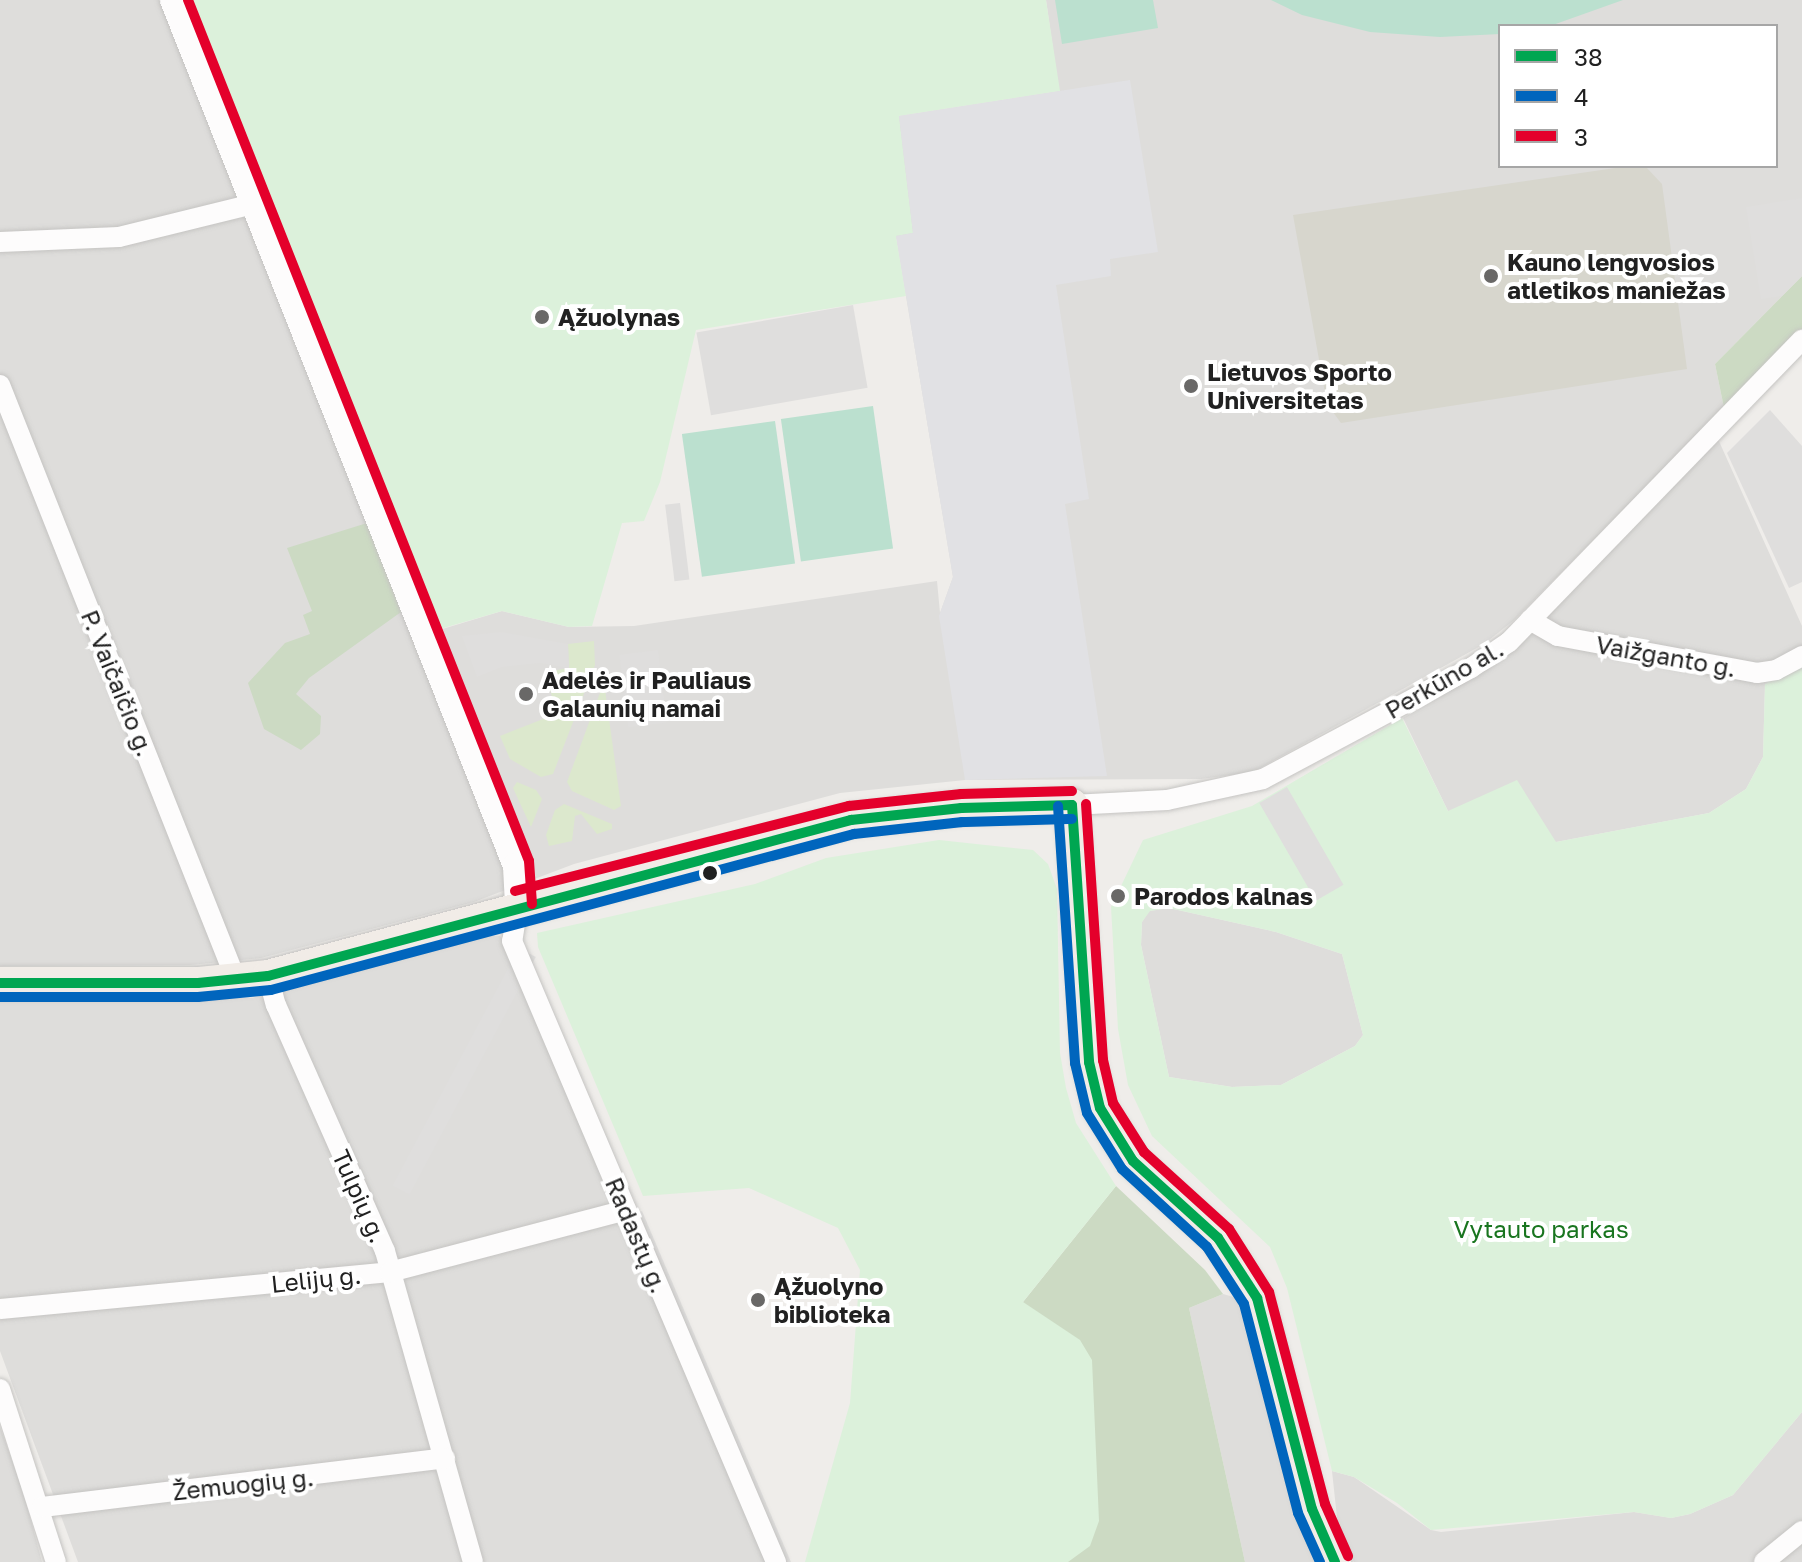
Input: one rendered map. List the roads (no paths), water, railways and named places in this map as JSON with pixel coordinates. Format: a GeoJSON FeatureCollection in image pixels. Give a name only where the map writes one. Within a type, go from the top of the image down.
{"type":"FeatureCollection","features":[{"type":"Feature","properties":{"kind":"main road"},"geometry":{"type":"LineString","coordinates":[[0,983],[236,980],[268,976],[518,905],[851,820],[961,808],[1072,805],[1089,1062],[1100,1108],[1133,1161],[1218,1238],[1257,1298],[1312,1509],[1335,1562]]}},
{"type":"Feature","properties":{"kind":"street"},"geometry":{"type":"LineString","coordinates":[[173,0],[516,866],[518,905]]}},
{"type":"Feature","properties":{"kind":"street"},"geometry":{"type":"LineString","coordinates":[[0,242],[119,237],[253,204]]}},
{"type":"Feature","properties":{"kind":"street","name":"Perkūno al."},"geometry":{"type":"LineString","coordinates":[[1072,805],[1167,800],[1263,779],[1471,668],[1530,620],[1802,340]]}},
{"type":"Feature","properties":{"kind":"street","name":"P. Vaičaičio g."},"geometry":{"type":"LineString","coordinates":[[0,385],[236,980]]}},
{"type":"Feature","properties":{"kind":"street","name":"Vaižganto g."},"geometry":{"type":"LineString","coordinates":[[1530,620],[1558,636],[1757,673],[1776,670],[1802,656]]}},
{"type":"Feature","properties":{"kind":"street","name":"Radastų g."},"geometry":{"type":"LineString","coordinates":[[518,905],[512,941],[776,1562]]}},
{"type":"Feature","properties":{"kind":"street","name":"Tulpių g."},"geometry":{"type":"LineString","coordinates":[[268,976],[390,1272],[473,1562]]}},
{"type":"Feature","properties":{"kind":"street","name":"Lelijų g."},"geometry":{"type":"LineString","coordinates":[[0,1309],[390,1272],[626,1210]]}},
{"type":"Feature","properties":{"kind":"street"},"geometry":{"type":"LineString","coordinates":[[0,1389],[42,1507],[56,1562]]}},
{"type":"Feature","properties":{"kind":"street","name":"Žemuogių g."},"geometry":{"type":"LineString","coordinates":[[42,1507],[445,1458]]}},
{"type":"Feature","properties":{"kind":"street"},"geometry":{"type":"LineString","coordinates":[[1764,1562],[1802,1531]]}},
{"type":"Feature","properties":{"kind":"place","name":"Kauno lengvosios atletikos maniežas"},"geometry":{"type":"Point","coordinates":[1491,276]}},
{"type":"Feature","properties":{"kind":"place","name":"Ąžuolynas"},"geometry":{"type":"Point","coordinates":[542,317]}},
{"type":"Feature","properties":{"kind":"place","name":"Lietuvos Sporto Universitetas"},"geometry":{"type":"Point","coordinates":[1191,386]}},
{"type":"Feature","properties":{"kind":"place","name":"Adelės ir Pauliaus Galaunių namai"},"geometry":{"type":"Point","coordinates":[526,694]}},
{"type":"Feature","properties":{"kind":"place","name":"Parodos kalnas"},"geometry":{"type":"Point","coordinates":[1118,896]}},
{"type":"Feature","properties":{"kind":"place","name":"Ąžuolyno biblioteka"},"geometry":{"type":"Point","coordinates":[758,1300]}},
{"type":"Feature","properties":{"kind":"park label","name":"Vytauto parkas"},"geometry":{"type":"Point","coordinates":[1541,1229]}}]}
